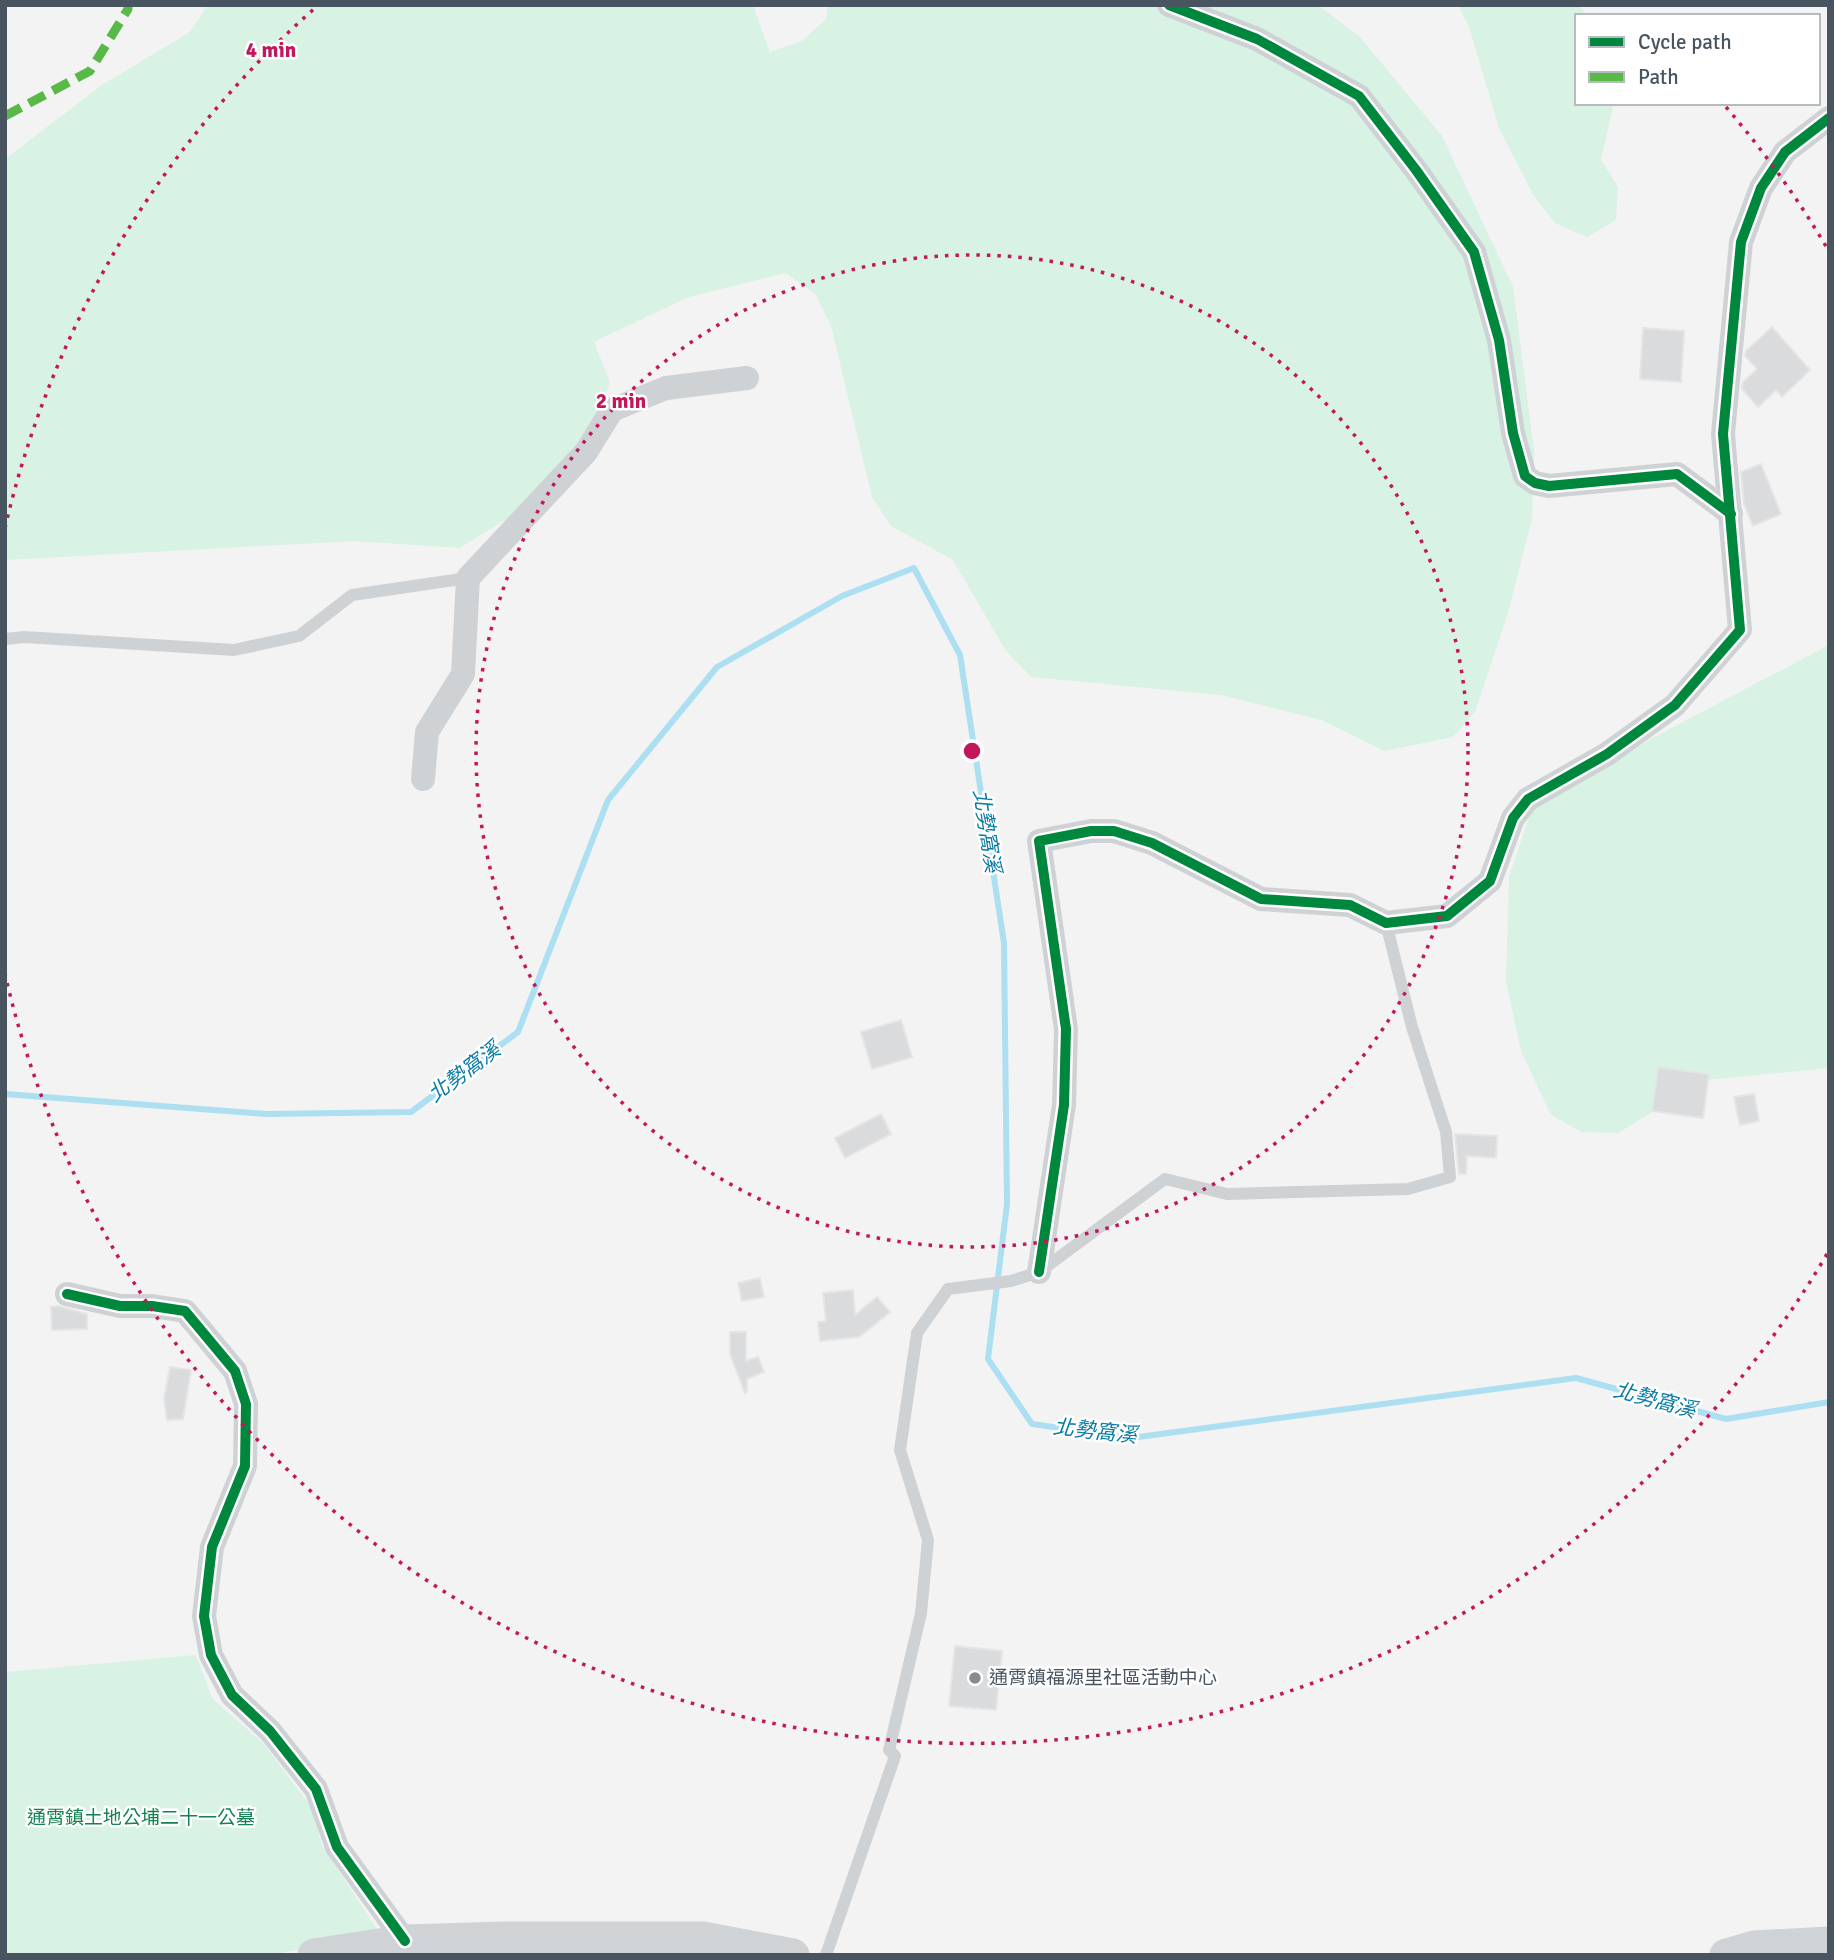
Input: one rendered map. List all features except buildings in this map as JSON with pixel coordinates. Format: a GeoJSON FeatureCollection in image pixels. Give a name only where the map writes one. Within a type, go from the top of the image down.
{"type":"FeatureCollection","features":[{"type":"Feature","properties":{"kind":"street"},"geometry":{"type":"LineString","coordinates":[[1170,5],[1257,39],[1359,96],[1416,170],[1474,252],[1499,340],[1513,433],[1525,476],[1535,483],[1549,486],[1677,474],[1731,514]]}},
{"type":"Feature","properties":{"kind":"street"},"geometry":{"type":"LineString","coordinates":[[1039,1272],[1064,1105],[1066,1029],[1039,841],[1091,831],[1114,831],[1152,843],[1261,899],[1350,905],[1386,923],[1447,916],[1490,881],[1513,818],[1528,799],[1607,754],[1675,705],[1740,630],[1723,434],[1741,242],[1761,188],[1785,152],[1829,118]]}},
{"type":"Feature","properties":{"kind":"street"},"geometry":{"type":"LineString","coordinates":[[423,779],[427,732],[463,674],[468,578],[586,452],[612,411],[666,388],[747,378]]}},
{"type":"Feature","properties":{"kind":"street"},"geometry":{"type":"LineString","coordinates":[[67,1294],[120,1306],[152,1306],[185,1311],[235,1371],[246,1404],[245,1466],[212,1547],[204,1616],[211,1656],[232,1695],[270,1731],[316,1789],[337,1847],[405,1941]]}},
{"type":"Feature","properties":{"kind":"street"},"geometry":{"type":"LineString","coordinates":[[314,1955],[405,1941],[503,1938],[703,1938],[793,1955]]}},
{"type":"Feature","properties":{"kind":"street"},"geometry":{"type":"LineString","coordinates":[[1726,1955],[1754,1947],[1829,1943]]}},
{"type":"Feature","properties":{"kind":"lane"},"geometry":{"type":"LineString","coordinates":[[5,639],[24,637],[234,650],[299,636],[352,595],[468,578]]}},
{"type":"Feature","properties":{"kind":"lane"},"geometry":{"type":"LineString","coordinates":[[826,1955],[895,1756],[889,1750],[922,1613],[928,1540],[900,1450],[917,1333],[948,1289],[1011,1281],[1039,1272],[1165,1179],[1227,1194],[1408,1189],[1450,1177],[1446,1132],[1412,1027],[1386,923]]}},
{"type":"Feature","properties":{"kind":"green space"},"geometry":{"type":"Polygon","coordinates":[[[208,5],[753,5],[770,52],[802,41],[826,19],[828,5],[1318,5],[1359,36],[1442,136],[1513,287],[1534,451],[1532,519],[1507,616],[1475,712],[1453,737],[1384,751],[1321,720],[1221,695],[1031,677],[1006,651],[953,560],[891,526],[872,497],[831,326],[816,295],[786,273],[686,298],[594,342],[610,382],[591,446],[515,514],[459,548],[355,541],[5,560],[5,159],[102,85],[190,32],[208,5]]]}},
{"type":"Feature","properties":{"kind":"green space"},"geometry":{"type":"Polygon","coordinates":[[[1458,5],[1578,5],[1586,14],[1575,14],[1575,105],[1614,105],[1601,160],[1618,187],[1616,220],[1587,237],[1555,223],[1534,196],[1499,128],[1469,27],[1458,5]]]}},
{"type":"Feature","properties":{"kind":"green space"},"geometry":{"type":"Polygon","coordinates":[[[1829,645],[1829,1068],[1706,1080],[1618,1133],[1582,1132],[1551,1115],[1521,1051],[1506,982],[1509,877],[1531,811],[1558,788],[1829,645]]]}},
{"type":"Feature","properties":{"kind":"green space","name":"通霄鎮土地公埔二十一公墓"},"geometry":{"type":"Polygon","coordinates":[[[196,1655],[212,1698],[264,1744],[311,1807],[322,1845],[380,1934],[270,1955],[5,1955],[5,1672],[196,1655]]]}},
{"type":"Feature","properties":{"kind":"waterway","name":"北勢窩溪"},"geometry":{"type":"LineString","coordinates":[[5,1094],[266,1114],[411,1112],[518,1032],[608,800],[717,667],[842,596],[914,568],[960,655],[1004,943],[1007,1204],[988,1359],[1032,1424],[1131,1438],[1576,1378],[1726,1419],[1829,1402]]}},
{"type":"Feature","properties":{"kind":"marked path"},"geometry":{"type":"LineString","coordinates":[[5,116],[90,71],[128,5]]}},
{"type":"Feature","properties":{"kind":"cycle path"},"geometry":{"type":"LineString","coordinates":[[1169,5],[1257,39],[1359,96],[1416,170],[1474,252],[1499,340],[1513,433],[1525,476],[1535,483],[1549,486],[1677,474],[1731,514]]}},
{"type":"Feature","properties":{"kind":"cycle path"},"geometry":{"type":"LineString","coordinates":[[1039,1272],[1064,1105],[1066,1029],[1039,841],[1091,831],[1114,831],[1152,843],[1261,899],[1350,905],[1386,923],[1447,916],[1490,881],[1513,818],[1528,799],[1607,754],[1675,705],[1740,630],[1723,434],[1741,242],[1761,188],[1785,152],[1829,118]]}},
{"type":"Feature","properties":{"kind":"cycle path"},"geometry":{"type":"LineString","coordinates":[[67,1294],[120,1306],[152,1306],[185,1311],[235,1371],[246,1404],[245,1466],[212,1547],[204,1616],[211,1655],[232,1695],[270,1731],[316,1789],[337,1847],[405,1941]]}},
{"type":"Feature","properties":{"kind":"place","name":"通霄鎮福源里社區活動中心"},"geometry":{"type":"Point","coordinates":[975,1678]}}]}
